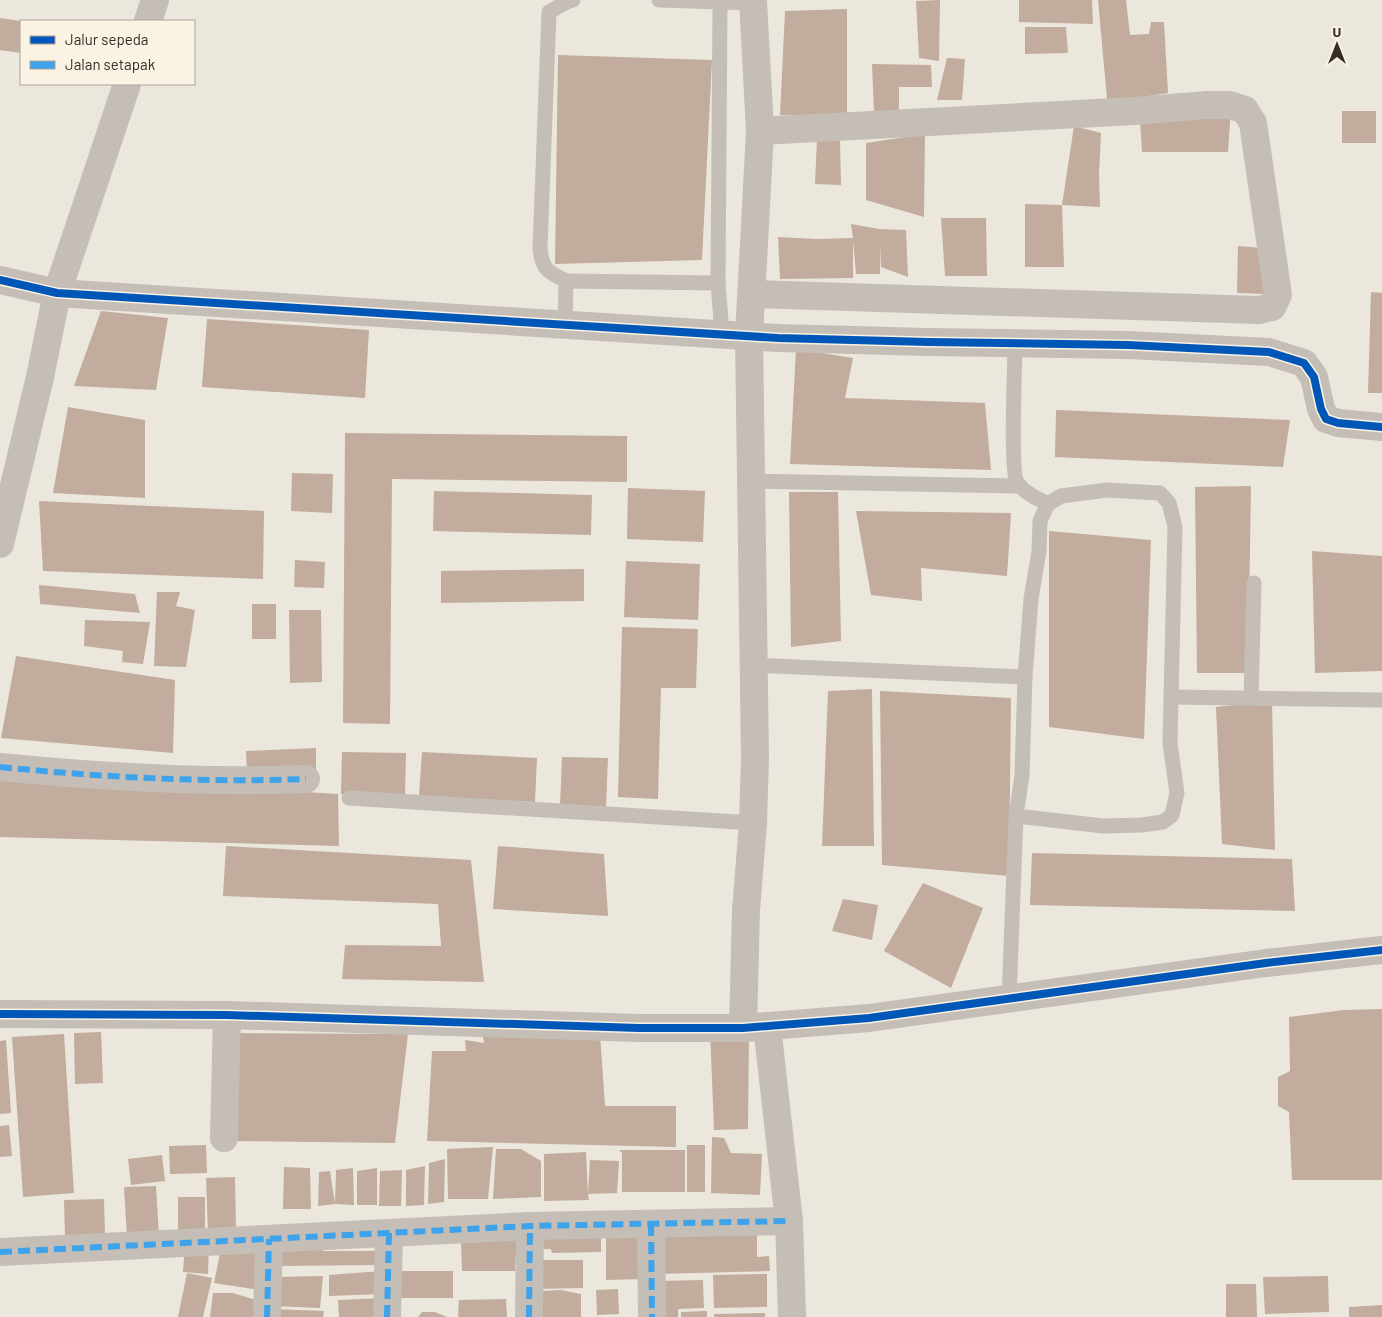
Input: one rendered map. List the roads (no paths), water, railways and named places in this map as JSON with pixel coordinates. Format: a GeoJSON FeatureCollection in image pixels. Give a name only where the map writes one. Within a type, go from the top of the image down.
{"type":"FeatureCollection","features":[{"type":"Feature","properties":{"kind":"street"},"geometry":{"type":"LineString","coordinates":[[148,20],[155,0]]}},
{"type":"Feature","properties":{"kind":"street"},"geometry":{"type":"LineString","coordinates":[[753,2],[760,131],[749,336],[755,758],[753,823],[746,910],[755,1027],[789,1221],[792,1317]]}},
{"type":"Feature","properties":{"kind":"street"},"geometry":{"type":"LineString","coordinates":[[0,544],[40,376],[57,293],[127,85]]}},
{"type":"Feature","properties":{"kind":"street"},"geometry":{"type":"LineString","coordinates":[[752,294],[1259,310],[1272,307],[1278,295],[1253,123],[1245,110],[1230,105],[760,131]]}},
{"type":"Feature","properties":{"kind":"street"},"geometry":{"type":"LineString","coordinates":[[0,280],[57,293],[749,336],[928,342],[1128,345],[1270,352],[1304,363],[1314,376],[1321,409],[1326,419],[1338,424],[1382,427]]}},
{"type":"Feature","properties":{"kind":"street"},"geometry":{"type":"LineString","coordinates":[[0,767],[169,779],[306,779]]}},
{"type":"Feature","properties":{"kind":"street"},"geometry":{"type":"LineString","coordinates":[[0,1014],[227,1015],[640,1028],[755,1027],[869,1018],[1266,963],[1382,950]]}},
{"type":"Feature","properties":{"kind":"street"},"geometry":{"type":"LineString","coordinates":[[224,1138],[227,1015]]}},
{"type":"Feature","properties":{"kind":"street"},"geometry":{"type":"LineString","coordinates":[[0,1252],[530,1226],[789,1221]]}},
{"type":"Feature","properties":{"kind":"street"},"geometry":{"type":"LineString","coordinates":[[651,1224],[652,1317]]}},
{"type":"Feature","properties":{"kind":"street"},"geometry":{"type":"LineString","coordinates":[[529,1317],[530,1226]]}},
{"type":"Feature","properties":{"kind":"street"},"geometry":{"type":"LineString","coordinates":[[387,1317],[389,1233]]}},
{"type":"Feature","properties":{"kind":"street"},"geometry":{"type":"LineString","coordinates":[[267,1317],[269,1239]]}},
{"type":"Feature","properties":{"kind":"lane"},"geometry":{"type":"LineString","coordinates":[[573,0],[549,12],[540,248],[541,259],[546,271],[566,281],[718,283]]}},
{"type":"Feature","properties":{"kind":"lane"},"geometry":{"type":"LineString","coordinates":[[659,0],[720,3],[753,2]]}},
{"type":"Feature","properties":{"kind":"lane"},"geometry":{"type":"LineString","coordinates":[[720,3],[718,283],[722,334]]}},
{"type":"Feature","properties":{"kind":"lane"},"geometry":{"type":"LineString","coordinates":[[565,324],[566,281]]}},
{"type":"Feature","properties":{"kind":"lane"},"geometry":{"type":"LineString","coordinates":[[1015,343],[1015,481],[1027,493],[1048,504]]}},
{"type":"Feature","properties":{"kind":"lane"},"geometry":{"type":"LineString","coordinates":[[751,481],[1020,486]]}},
{"type":"Feature","properties":{"kind":"lane"},"geometry":{"type":"LineString","coordinates":[[1008,999],[1016,816],[1022,775],[1025,677],[1031,599],[1039,551],[1040,521],[1048,504],[1062,496],[1107,490],[1160,493],[1169,503],[1175,527],[1170,743],[1177,793],[1172,815],[1163,822],[1132,826],[1103,826],[1016,816]]}},
{"type":"Feature","properties":{"kind":"lane"},"geometry":{"type":"LineString","coordinates":[[1251,698],[1254,583]]}},
{"type":"Feature","properties":{"kind":"lane"},"geometry":{"type":"LineString","coordinates":[[753,665],[1025,677]]}},
{"type":"Feature","properties":{"kind":"lane"},"geometry":{"type":"LineString","coordinates":[[1171,698],[1382,700]]}},
{"type":"Feature","properties":{"kind":"lane"},"geometry":{"type":"LineString","coordinates":[[349,798],[753,823]]}}]}
